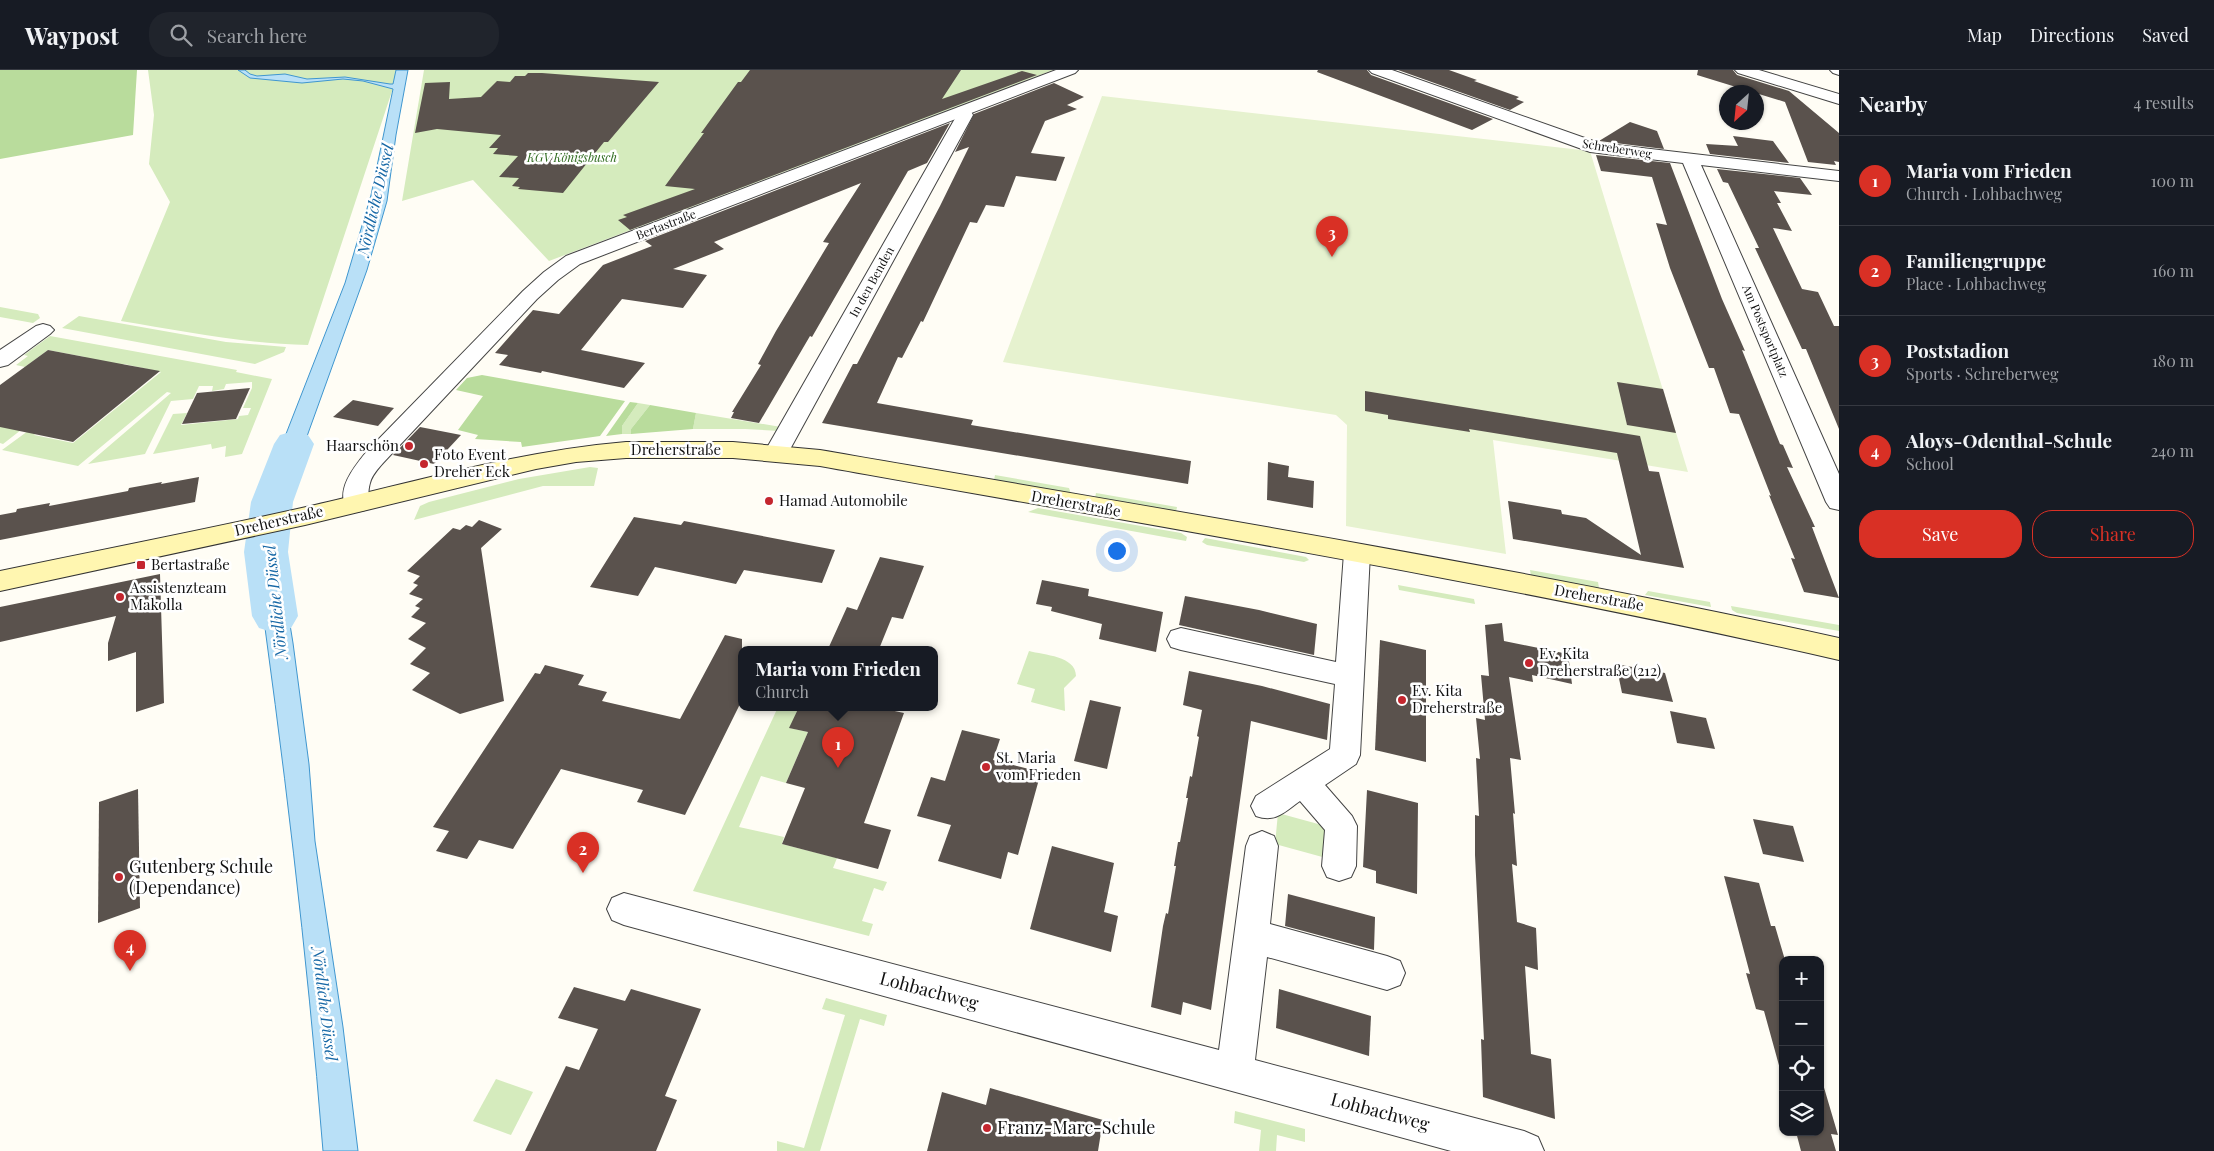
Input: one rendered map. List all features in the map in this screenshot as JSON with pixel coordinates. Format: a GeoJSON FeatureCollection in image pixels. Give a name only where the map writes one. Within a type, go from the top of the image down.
{"type":"FeatureCollection","features":[{"type":"Feature","properties":{"kind":"main road","name":"Dreherstraße"},"geometry":{"type":"LineString","coordinates":[[0,581],[237,531],[486,472],[576,454],[668,449],[776,452],[820,458],[1357,553],[1674,612],[1839,649]]}},
{"type":"Feature","properties":{"kind":"street","name":"Bertastraße"},"geometry":{"type":"LineString","coordinates":[[356,504],[355,487],[375,457],[536,290],[563,266],[573,260],[1070,70]]}},
{"type":"Feature","properties":{"kind":"street","name":"Schreberweg"},"geometry":{"type":"LineString","coordinates":[[1377,70],[1584,145],[1839,176]]}},
{"type":"Feature","properties":{"kind":"street"},"geometry":{"type":"LineString","coordinates":[[1744,70],[1839,99]]}},
{"type":"Feature","properties":{"kind":"street"},"geometry":{"type":"LineString","coordinates":[[1815,92],[1839,112]]}},
{"type":"Feature","properties":{"kind":"street","name":"In den Benden"},"geometry":{"type":"LineString","coordinates":[[776,452],[966,115],[963,111]]}},
{"type":"Feature","properties":{"kind":"street","name":"Am Postsportplatz"},"geometry":{"type":"LineString","coordinates":[[1690,159],[1839,502]]}},
{"type":"Feature","properties":{"kind":"street"},"geometry":{"type":"LineString","coordinates":[[0,360],[43,330]]}},
{"type":"Feature","properties":{"kind":"street"},"geometry":{"type":"LineString","coordinates":[[1266,806],[1345,756],[1357,553]]}},
{"type":"Feature","properties":{"kind":"street"},"geometry":{"type":"LineString","coordinates":[[1181,639],[1350,676]]}},
{"type":"Feature","properties":{"kind":"street"},"geometry":{"type":"LineString","coordinates":[[1303,782],[1341,826],[1339,866]]}},
{"type":"Feature","properties":{"kind":"street"},"geometry":{"type":"LineString","coordinates":[[1235,1073],[1262,846]]}},
{"type":"Feature","properties":{"kind":"street","name":"Lohbachweg"},"geometry":{"type":"LineString","coordinates":[[624,909],[1524,1151]]}},
{"type":"Feature","properties":{"kind":"street"},"geometry":{"type":"LineString","coordinates":[[1252,936],[1387,973]]}},
{"type":"Feature","properties":{"kind":"green space"},"geometry":{"type":"Polygon","coordinates":[[[0,70],[137,70],[133,135],[0,159],[0,70]]]}},
{"type":"Feature","properties":{"kind":"green space"},"geometry":{"type":"Polygon","coordinates":[[[148,70],[399,70],[308,345],[237,340],[121,321],[170,202],[149,164],[154,115],[148,70]]]}},
{"type":"Feature","properties":{"kind":"green space","name":"KGV Königsbusch"},"geometry":{"type":"Polygon","coordinates":[[[424,70],[1053,70],[549,261],[473,180],[402,201],[424,70]]]}},
{"type":"Feature","properties":{"kind":"green space"},"geometry":{"type":"Polygon","coordinates":[[[1102,96],[1590,151],[1688,472],[1493,440],[1506,554],[1346,526],[1347,425],[1336,415],[1003,362],[1102,96]]]}},
{"type":"Feature","properties":{"kind":"green space"},"geometry":{"type":"Polygon","coordinates":[[[0,307],[38,314],[40,318],[33,323],[0,317],[0,307]]]}},
{"type":"Feature","properties":{"kind":"green space"},"geometry":{"type":"Polygon","coordinates":[[[79,316],[226,342],[286,347],[284,352],[255,364],[62,328],[79,316]]]}},
{"type":"Feature","properties":{"kind":"green space"},"geometry":{"type":"Polygon","coordinates":[[[50,336],[237,370],[236,372],[272,379],[242,454],[225,457],[226,446],[212,449],[211,444],[153,454],[173,414],[187,413],[181,425],[238,419],[239,416],[248,415],[251,408],[243,408],[252,388],[252,382],[226,384],[224,389],[212,391],[213,386],[199,386],[193,399],[171,401],[145,454],[88,464],[171,393],[167,392],[78,466],[2,450],[32,428],[58,415],[34,435],[73,443],[161,372],[124,364],[103,380],[89,377],[3,444],[0,443],[0,421],[85,357],[48,350],[25,367],[16,365],[28,356],[24,355],[50,336]]]}},
{"type":"Feature","properties":{"kind":"green space"},"geometry":{"type":"Polygon","coordinates":[[[482,375],[625,401],[600,436],[522,447],[521,442],[475,439],[478,435],[458,430],[483,396],[456,390],[467,378],[482,375]]]}},
{"type":"Feature","properties":{"kind":"green space"},"geometry":{"type":"Polygon","coordinates":[[[630,402],[638,403],[622,426],[622,434],[606,436],[630,402]]]}},
{"type":"Feature","properties":{"kind":"green space"},"geometry":{"type":"Polygon","coordinates":[[[638,403],[650,405],[631,429],[631,434],[622,434],[622,426],[638,403]]]}},
{"type":"Feature","properties":{"kind":"green space"},"geometry":{"type":"Polygon","coordinates":[[[650,405],[696,413],[693,429],[631,434],[631,429],[650,405]]]}},
{"type":"Feature","properties":{"kind":"green space"},"geometry":{"type":"Polygon","coordinates":[[[696,413],[781,427],[779,431],[693,429],[696,413]]]}},
{"type":"Feature","properties":{"kind":"green space"},"geometry":{"type":"Polygon","coordinates":[[[590,467],[598,468],[594,486],[543,486],[414,520],[420,506],[429,502],[519,479],[590,467]]]}},
{"type":"Feature","properties":{"kind":"green space"},"geometry":{"type":"Polygon","coordinates":[[[995,475],[1069,488],[1071,494],[994,480],[995,475]]]}},
{"type":"Feature","properties":{"kind":"green space"},"geometry":{"type":"Polygon","coordinates":[[[1096,493],[1177,507],[1176,512],[1095,498],[1096,493]]]}},
{"type":"Feature","properties":{"kind":"green space"},"geometry":{"type":"Polygon","coordinates":[[[1038,508],[1181,533],[1187,537],[1186,541],[1028,512],[1038,508]]]}},
{"type":"Feature","properties":{"kind":"green space"},"geometry":{"type":"Polygon","coordinates":[[[1205,538],[1306,557],[1309,560],[1304,562],[1207,545],[1202,542],[1205,538]]]}},
{"type":"Feature","properties":{"kind":"green space"},"geometry":{"type":"Polygon","coordinates":[[[1530,570],[1598,582],[1599,588],[1531,576],[1530,570]]]}},
{"type":"Feature","properties":{"kind":"green space"},"geometry":{"type":"Polygon","coordinates":[[[1398,585],[1474,599],[1475,604],[1399,590],[1398,585]]]}},
{"type":"Feature","properties":{"kind":"green space"},"geometry":{"type":"Polygon","coordinates":[[[1648,591],[1710,602],[1711,607],[1645,595],[1648,591]]]}},
{"type":"Feature","properties":{"kind":"green space"},"geometry":{"type":"Polygon","coordinates":[[[1731,606],[1839,625],[1839,631],[1737,613],[1732,610],[1731,606]]]}},
{"type":"Feature","properties":{"kind":"green space"},"geometry":{"type":"Polygon","coordinates":[[[1029,651],[1065,660],[1075,669],[1076,676],[1064,688],[1065,711],[1031,702],[1035,689],[1017,684],[1029,651]]]}},
{"type":"Feature","properties":{"kind":"green space"},"geometry":{"type":"Polygon","coordinates":[[[776,711],[797,711],[790,728],[808,732],[786,783],[761,776],[739,827],[784,837],[782,844],[837,858],[833,868],[887,882],[883,891],[874,888],[862,921],[873,924],[869,936],[693,891],[776,711]]]}},
{"type":"Feature","properties":{"kind":"green space"},"geometry":{"type":"Polygon","coordinates":[[[1278,813],[1329,827],[1326,858],[1275,844],[1278,813]]]}},
{"type":"Feature","properties":{"kind":"green space"},"geometry":{"type":"Polygon","coordinates":[[[826,998],[887,1015],[884,1026],[860,1019],[820,1151],[777,1151],[777,1141],[804,1148],[845,1015],[822,1009],[826,998]]]}},
{"type":"Feature","properties":{"kind":"green space"},"geometry":{"type":"Polygon","coordinates":[[[496,1079],[533,1092],[511,1135],[473,1121],[496,1079]]]}},
{"type":"Feature","properties":{"kind":"green space"},"geometry":{"type":"Polygon","coordinates":[[[1235,1111],[1305,1129],[1305,1142],[1277,1135],[1276,1151],[1259,1151],[1261,1130],[1234,1123],[1235,1111]]]}},
{"type":"Feature","properties":{"kind":"water"},"geometry":{"type":"Polygon","coordinates":[[[238,70],[245,70],[257,76],[285,74],[307,79],[345,77],[393,84],[396,70],[408,70],[396,135],[387,201],[367,270],[284,500],[264,504],[284,439],[345,283],[371,195],[393,89],[363,81],[343,79],[302,83],[250,78],[238,70]]]}},
{"type":"Feature","properties":{"kind":"water"},"geometry":{"type":"Polygon","coordinates":[[[278,551],[293,643],[309,764],[315,841],[343,1027],[358,1151],[323,1151],[294,853],[255,556],[278,551]]]}},
{"type":"Feature","properties":{"kind":"building"},"geometry":{"type":"Polygon","coordinates":[[[750,70],[961,70],[942,99],[1022,71],[1037,75],[630,230],[618,220],[627,217],[623,215],[695,189],[665,186],[738,82],[741,82],[750,70]]]}},
{"type":"Feature","properties":{"kind":"building"},"geometry":{"type":"Polygon","coordinates":[[[1318,70],[1367,70],[1371,75],[1493,119],[1472,130],[1317,72],[1318,70]]]}},
{"type":"Feature","properties":{"kind":"building"},"geometry":{"type":"Polygon","coordinates":[[[1398,70],[1449,70],[1519,97],[1516,99],[1524,102],[1510,110],[1398,70]]]}},
{"type":"Feature","properties":{"kind":"building"},"geometry":{"type":"Polygon","coordinates":[[[1698,70],[1733,70],[1737,75],[1789,91],[1839,133],[1839,162],[1834,161],[1836,165],[1808,162],[1785,102],[1764,96],[1764,85],[1730,85],[1697,75],[1698,70]]]}},
{"type":"Feature","properties":{"kind":"building"},"geometry":{"type":"Polygon","coordinates":[[[528,73],[659,82],[608,142],[604,142],[563,193],[518,189],[520,187],[512,186],[519,178],[499,177],[518,156],[493,154],[498,148],[489,148],[501,135],[437,129],[415,133],[425,83],[450,82],[449,99],[481,97],[497,81],[510,82],[515,76],[525,76],[528,73]]]}},
{"type":"Feature","properties":{"kind":"building"},"geometry":{"type":"Polygon","coordinates":[[[1054,83],[1084,97],[1067,105],[1077,109],[1045,121],[1031,153],[1065,157],[1056,181],[1016,176],[1004,207],[986,205],[977,223],[970,222],[923,322],[921,321],[902,358],[898,357],[877,403],[973,420],[971,425],[1191,461],[1188,484],[822,423],[853,364],[857,364],[940,206],[969,147],[955,152],[974,114],[1054,83]]]}},
{"type":"Feature","properties":{"kind":"building"},"geometry":{"type":"Polygon","coordinates":[[[1630,122],[1657,131],[1664,149],[1599,141],[1630,122]]]}},
{"type":"Feature","properties":{"kind":"building"},"geometry":{"type":"Polygon","coordinates":[[[950,123],[927,163],[908,171],[812,337],[810,336],[759,423],[731,418],[734,412],[732,412],[761,365],[758,364],[776,331],[829,243],[823,242],[861,183],[714,242],[724,249],[673,269],[707,275],[683,308],[622,299],[581,350],[645,363],[624,388],[542,371],[541,373],[499,365],[508,355],[495,353],[533,310],[559,314],[603,265],[652,246],[645,241],[950,123]]]}},
{"type":"Feature","properties":{"kind":"building"},"geometry":{"type":"Polygon","coordinates":[[[1733,136],[1773,141],[1789,163],[1710,154],[1706,144],[1738,146],[1733,136]]]}},
{"type":"Feature","properties":{"kind":"building"},"geometry":{"type":"Polygon","coordinates":[[[1596,155],[1670,163],[1722,299],[1745,351],[1742,350],[1780,444],[1783,445],[1793,468],[1787,467],[1815,527],[1812,527],[1839,598],[1804,592],[1791,558],[1795,559],[1739,414],[1730,413],[1714,368],[1709,368],[1670,268],[1656,223],[1667,225],[1652,177],[1601,171],[1596,155]]]}},
{"type":"Feature","properties":{"kind":"building"},"geometry":{"type":"Polygon","coordinates":[[[1717,169],[1800,178],[1812,195],[1774,191],[1781,203],[1777,203],[1792,231],[1773,228],[1802,289],[1818,292],[1834,326],[1839,326],[1839,429],[1806,349],[1802,349],[1755,248],[1759,248],[1728,183],[1723,182],[1717,169]]]}},
{"type":"Feature","properties":{"kind":"building"},"geometry":{"type":"Polygon","coordinates":[[[48,350],[160,371],[73,442],[0,427],[0,385],[48,350]]]}},
{"type":"Feature","properties":{"kind":"building"},"geometry":{"type":"Polygon","coordinates":[[[1617,382],[1663,389],[1676,433],[1627,425],[1617,382]]]}},
{"type":"Feature","properties":{"kind":"building"},"geometry":{"type":"Polygon","coordinates":[[[250,388],[236,419],[182,424],[197,393],[250,388]]]}},
{"type":"Feature","properties":{"kind":"building"},"geometry":{"type":"Polygon","coordinates":[[[1365,391],[1640,436],[1649,471],[1659,472],[1684,568],[1513,539],[1508,501],[1561,510],[1562,514],[1586,518],[1641,555],[1617,453],[1469,429],[1470,432],[1388,419],[1388,415],[1365,411],[1365,391]]]}},
{"type":"Feature","properties":{"kind":"building"},"geometry":{"type":"Polygon","coordinates":[[[353,400],[394,408],[378,426],[333,417],[353,400]]]}},
{"type":"Feature","properties":{"kind":"building"},"geometry":{"type":"Polygon","coordinates":[[[420,427],[461,435],[434,464],[393,455],[420,427]]]}},
{"type":"Feature","properties":{"kind":"building"},"geometry":{"type":"Polygon","coordinates":[[[1268,462],[1289,466],[1288,477],[1314,481],[1313,508],[1267,500],[1268,462]]]}},
{"type":"Feature","properties":{"kind":"building"},"geometry":{"type":"Polygon","coordinates":[[[199,477],[195,502],[0,540],[0,515],[16,512],[17,509],[50,503],[49,506],[128,491],[129,488],[199,477]]]}},
{"type":"Feature","properties":{"kind":"building"},"geometry":{"type":"Polygon","coordinates":[[[634,517],[681,525],[684,521],[835,550],[822,583],[744,570],[736,584],[655,567],[638,596],[590,587],[634,517]]]}},
{"type":"Feature","properties":{"kind":"building"},"geometry":{"type":"Polygon","coordinates":[[[479,520],[502,529],[481,548],[504,701],[460,714],[412,690],[430,673],[410,664],[426,648],[408,639],[426,623],[411,617],[420,608],[415,606],[423,599],[409,594],[418,585],[413,583],[420,576],[407,571],[453,528],[460,530],[466,525],[472,527],[479,520]]]}},
{"type":"Feature","properties":{"kind":"building"},"geometry":{"type":"Polygon","coordinates":[[[880,557],[924,566],[903,619],[892,617],[880,646],[829,646],[847,607],[857,610],[880,557]]]}},
{"type":"Feature","properties":{"kind":"building"},"geometry":{"type":"Polygon","coordinates":[[[160,574],[164,703],[136,712],[136,652],[108,661],[108,643],[116,616],[0,642],[0,607],[160,574]]]}},
{"type":"Feature","properties":{"kind":"building"},"geometry":{"type":"Polygon","coordinates":[[[1042,580],[1089,589],[1088,596],[1163,612],[1156,652],[1099,639],[1102,624],[1051,611],[1052,607],[1036,604],[1042,580]]]}},
{"type":"Feature","properties":{"kind":"building"},"geometry":{"type":"Polygon","coordinates":[[[1185,596],[1259,610],[1317,624],[1314,655],[1179,625],[1185,596]]]}},
{"type":"Feature","properties":{"kind":"building"},"geometry":{"type":"Polygon","coordinates":[[[1502,623],[1504,641],[1568,654],[1572,684],[1532,675],[1533,682],[1509,677],[1521,760],[1510,758],[1515,814],[1513,813],[1517,866],[1512,864],[1517,922],[1536,928],[1538,970],[1525,966],[1531,1054],[1551,1059],[1555,1119],[1483,1097],[1481,1039],[1484,1040],[1475,855],[1475,815],[1479,816],[1476,758],[1480,759],[1476,718],[1485,720],[1481,675],[1489,676],[1485,625],[1502,623]]]}},
{"type":"Feature","properties":{"kind":"building"},"geometry":{"type":"Polygon","coordinates":[[[725,635],[742,639],[742,646],[738,646],[738,708],[685,815],[637,802],[643,790],[561,769],[513,849],[479,840],[467,859],[436,851],[449,831],[433,827],[535,673],[540,674],[545,665],[584,675],[578,685],[607,692],[602,701],[680,719],[725,635]]]}},
{"type":"Feature","properties":{"kind":"building","name":"Ev. Kita Dreherstraße"},"geometry":{"type":"Polygon","coordinates":[[[1380,640],[1426,650],[1426,762],[1375,750],[1380,640]]]}},
{"type":"Feature","properties":{"kind":"building"},"geometry":{"type":"Polygon","coordinates":[[[1616,664],[1665,673],[1673,702],[1622,693],[1616,664]]]}},
{"type":"Feature","properties":{"kind":"building"},"geometry":{"type":"Polygon","coordinates":[[[1189,671],[1262,686],[1330,704],[1327,740],[1251,721],[1211,1010],[1183,1002],[1181,1015],[1151,1007],[1163,926],[1166,913],[1168,914],[1178,842],[1180,842],[1188,798],[1186,798],[1199,737],[1197,736],[1202,710],[1183,705],[1189,671]]]}},
{"type":"Feature","properties":{"kind":"building"},"geometry":{"type":"Polygon","coordinates":[[[1090,700],[1121,707],[1107,769],[1074,761],[1090,700]]]}},
{"type":"Feature","properties":{"kind":"building"},"geometry":{"type":"Polygon","coordinates":[[[797,711],[895,711],[904,713],[864,823],[891,830],[878,869],[782,844],[805,788],[786,783],[808,732],[789,728],[797,711]]]}},
{"type":"Feature","properties":{"kind":"building"},"geometry":{"type":"Polygon","coordinates":[[[1670,711],[1706,718],[1715,749],[1677,743],[1670,711]]]}},
{"type":"Feature","properties":{"kind":"building"},"geometry":{"type":"Polygon","coordinates":[[[962,730],[1000,739],[993,760],[1041,772],[1018,855],[1008,852],[1001,879],[938,861],[951,825],[917,816],[931,777],[945,781],[962,730]]]}},
{"type":"Feature","properties":{"kind":"building","name":"Gutenberg Schule (Dependance)"},"geometry":{"type":"Polygon","coordinates":[[[138,789],[140,908],[98,923],[99,802],[138,789]]]}},
{"type":"Feature","properties":{"kind":"building"},"geometry":{"type":"Polygon","coordinates":[[[1367,790],[1418,803],[1417,894],[1376,883],[1376,871],[1363,867],[1367,790]]]}},
{"type":"Feature","properties":{"kind":"building"},"geometry":{"type":"Polygon","coordinates":[[[1753,819],[1793,826],[1804,862],[1763,854],[1753,819]]]}},
{"type":"Feature","properties":{"kind":"building"},"geometry":{"type":"Polygon","coordinates":[[[1052,846],[1114,863],[1104,912],[1118,916],[1111,952],[1030,929],[1052,846]]]}},
{"type":"Feature","properties":{"kind":"building"},"geometry":{"type":"Polygon","coordinates":[[[1724,876],[1759,883],[1771,926],[1775,926],[1784,956],[1779,956],[1779,1065],[1764,1011],[1756,1009],[1746,973],[1750,974],[1724,876]]]}},
{"type":"Feature","properties":{"kind":"building"},"geometry":{"type":"Polygon","coordinates":[[[1288,894],[1375,917],[1374,950],[1285,926],[1288,894]]]}},
{"type":"Feature","properties":{"kind":"building"},"geometry":{"type":"Polygon","coordinates":[[[574,987],[625,1001],[631,989],[701,1009],[665,1096],[677,1100],[656,1151],[525,1151],[566,1066],[579,1070],[598,1029],[558,1018],[574,987]]]}},
{"type":"Feature","properties":{"kind":"building"},"geometry":{"type":"Polygon","coordinates":[[[1279,989],[1371,1016],[1369,1056],[1276,1028],[1279,989]]]}},
{"type":"Feature","properties":{"kind":"building","name":"Franz-Marc-Schule"},"geometry":{"type":"Polygon","coordinates":[[[990,1088],[1103,1120],[1098,1151],[927,1151],[942,1092],[986,1105],[990,1088]]]}},
{"type":"Feature","properties":{"kind":"building"},"geometry":{"type":"Polygon","coordinates":[[[1824,1088],[1838,1135],[1831,1134],[1836,1151],[1801,1151],[1797,1136],[1824,1136],[1824,1088]]]}},
{"type":"Feature","properties":{"kind":"waterway","name":"Nördliche Düssel"},"geometry":{"type":"LineString","coordinates":[[275,616],[266,552],[272,502],[294,444]]}},
{"type":"Feature","properties":{"kind":"place","name":"Poststadion"},"geometry":{"type":"Point","coordinates":[1332,257]}},
{"type":"Feature","properties":{"kind":"place","name":"Haarschön"},"geometry":{"type":"Point","coordinates":[409,446]}},
{"type":"Feature","properties":{"kind":"place","name":"Foto Event Dreher Eck"},"geometry":{"type":"Point","coordinates":[424,464]}},
{"type":"Feature","properties":{"kind":"place","name":"Hamad Automobile"},"geometry":{"type":"Point","coordinates":[769,501]}},
{"type":"Feature","properties":{"kind":"place","name":"Bertastraße"},"geometry":{"type":"Point","coordinates":[141,565]}},
{"type":"Feature","properties":{"kind":"place","name":"Assistenzteam Makolla"},"geometry":{"type":"Point","coordinates":[120,597]}},
{"type":"Feature","properties":{"kind":"place","name":"Ev. Kita Dreherstraße (212)"},"geometry":{"type":"Point","coordinates":[1529,663]}},
{"type":"Feature","properties":{"kind":"place","name":"Ev. Kita Dreherstraße"},"geometry":{"type":"Point","coordinates":[1402,700]}},
{"type":"Feature","properties":{"kind":"place","name":"St. Maria vom Frieden"},"geometry":{"type":"Point","coordinates":[986,767]}},
{"type":"Feature","properties":{"kind":"place","name":"Maria vom Frieden"},"geometry":{"type":"Point","coordinates":[838,768]}},
{"type":"Feature","properties":{"kind":"place","name":"Familiengruppe"},"geometry":{"type":"Point","coordinates":[583,873]}},
{"type":"Feature","properties":{"kind":"place","name":"Gutenberg Schule (Dependance)"},"geometry":{"type":"Point","coordinates":[119,877]}},
{"type":"Feature","properties":{"kind":"place","name":"Aloys-Odenthal-Schule"},"geometry":{"type":"Point","coordinates":[130,971]}},
{"type":"Feature","properties":{"kind":"place","name":"Franz-Marc-Schule"},"geometry":{"type":"Point","coordinates":[987,1128]}}]}
